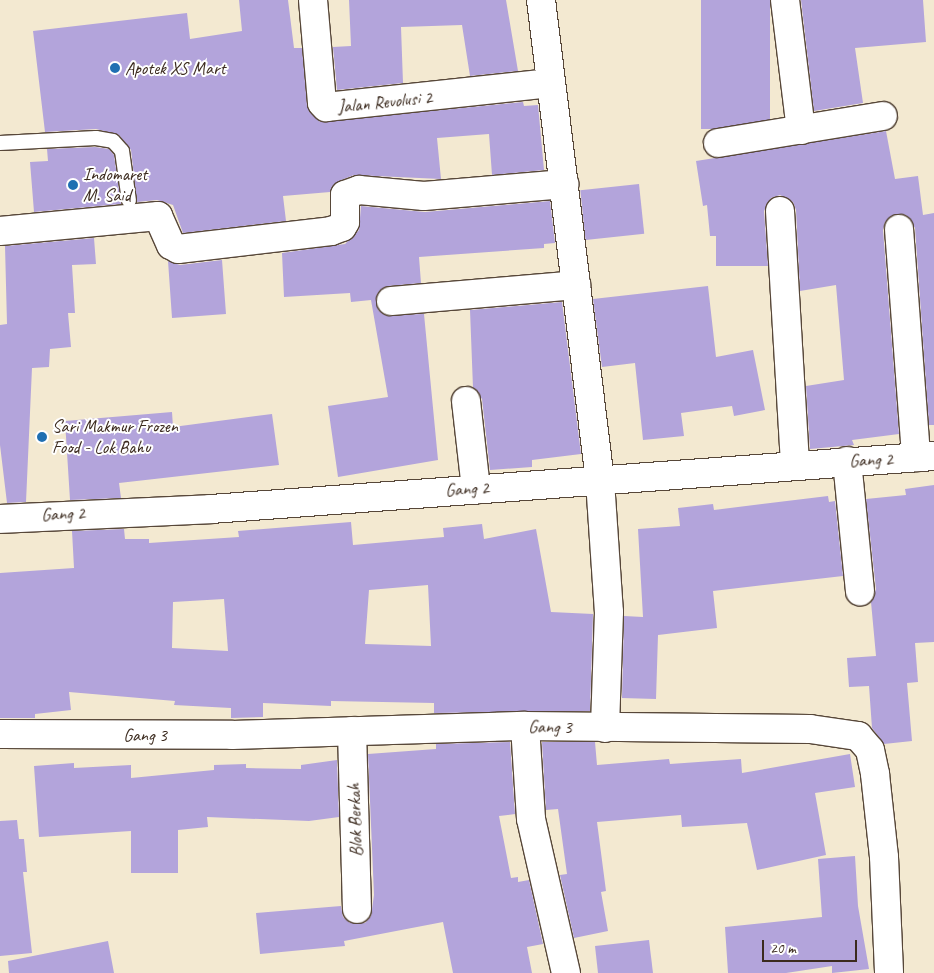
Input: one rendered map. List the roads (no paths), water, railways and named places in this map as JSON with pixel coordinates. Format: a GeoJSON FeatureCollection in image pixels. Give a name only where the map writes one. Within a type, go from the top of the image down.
{"type":"FeatureCollection","features":[{"type":"Feature","properties":{"kind":"street","name":"Jalan Revolusi 2"},"geometry":{"type":"LineString","coordinates":[[313,0],[322,103],[326,107],[551,83]]}},
{"type":"Feature","properties":{"kind":"street"},"geometry":{"type":"LineString","coordinates":[[541,0],[600,481],[609,612],[605,728]]}},
{"type":"Feature","properties":{"kind":"street"},"geometry":{"type":"LineString","coordinates":[[785,0],[801,130]]}},
{"type":"Feature","properties":{"kind":"street"},"geometry":{"type":"LineString","coordinates":[[718,143],[883,116]]}},
{"type":"Feature","properties":{"kind":"street"},"geometry":{"type":"LineString","coordinates":[[0,231],[158,216],[172,245],[178,249],[331,230],[342,227],[346,222],[346,195],[359,190],[424,196],[564,184]]}},
{"type":"Feature","properties":{"kind":"street"},"geometry":{"type":"LineString","coordinates":[[780,211],[795,464]]}},
{"type":"Feature","properties":{"kind":"street"},"geometry":{"type":"LineString","coordinates":[[899,229],[925,457]]}},
{"type":"Feature","properties":{"kind":"street"},"geometry":{"type":"LineString","coordinates":[[391,301],[576,285]]}},
{"type":"Feature","properties":{"kind":"street"},"geometry":{"type":"LineString","coordinates":[[466,401],[476,488]]}},
{"type":"Feature","properties":{"kind":"street","name":"Gang 2"},"geometry":{"type":"LineString","coordinates":[[0,519],[211,509],[476,488],[600,481],[795,464],[925,457]]}},
{"type":"Feature","properties":{"kind":"street"},"geometry":{"type":"LineString","coordinates":[[847,461],[860,591]]}},
{"type":"Feature","properties":{"kind":"street"},"geometry":{"type":"LineString","coordinates":[[525,726],[531,819],[566,973]]}},
{"type":"Feature","properties":{"kind":"street","name":"Gang 3"},"geometry":{"type":"LineString","coordinates":[[0,734],[232,735],[525,726],[810,730],[858,736],[870,750],[875,774],[884,857],[889,973]]}},
{"type":"Feature","properties":{"kind":"street","name":"Blok Berkah"},"geometry":{"type":"LineString","coordinates":[[352,731],[358,909]]}},
{"type":"Feature","properties":{"kind":"lane"},"geometry":{"type":"LineString","coordinates":[[0,143],[96,138],[113,141],[122,151],[129,201]]}},
{"type":"Feature","properties":{"kind":"place","name":"Apotek XS Mart"},"geometry":{"type":"Point","coordinates":[115,68]}},
{"type":"Feature","properties":{"kind":"place","name":"Indomaret M. Said"},"geometry":{"type":"Point","coordinates":[73,185]}},
{"type":"Feature","properties":{"kind":"place","name":"Sari Makmur Frozen Food - Lok Bahu"},"geometry":{"type":"Point","coordinates":[42,437]}}]}
